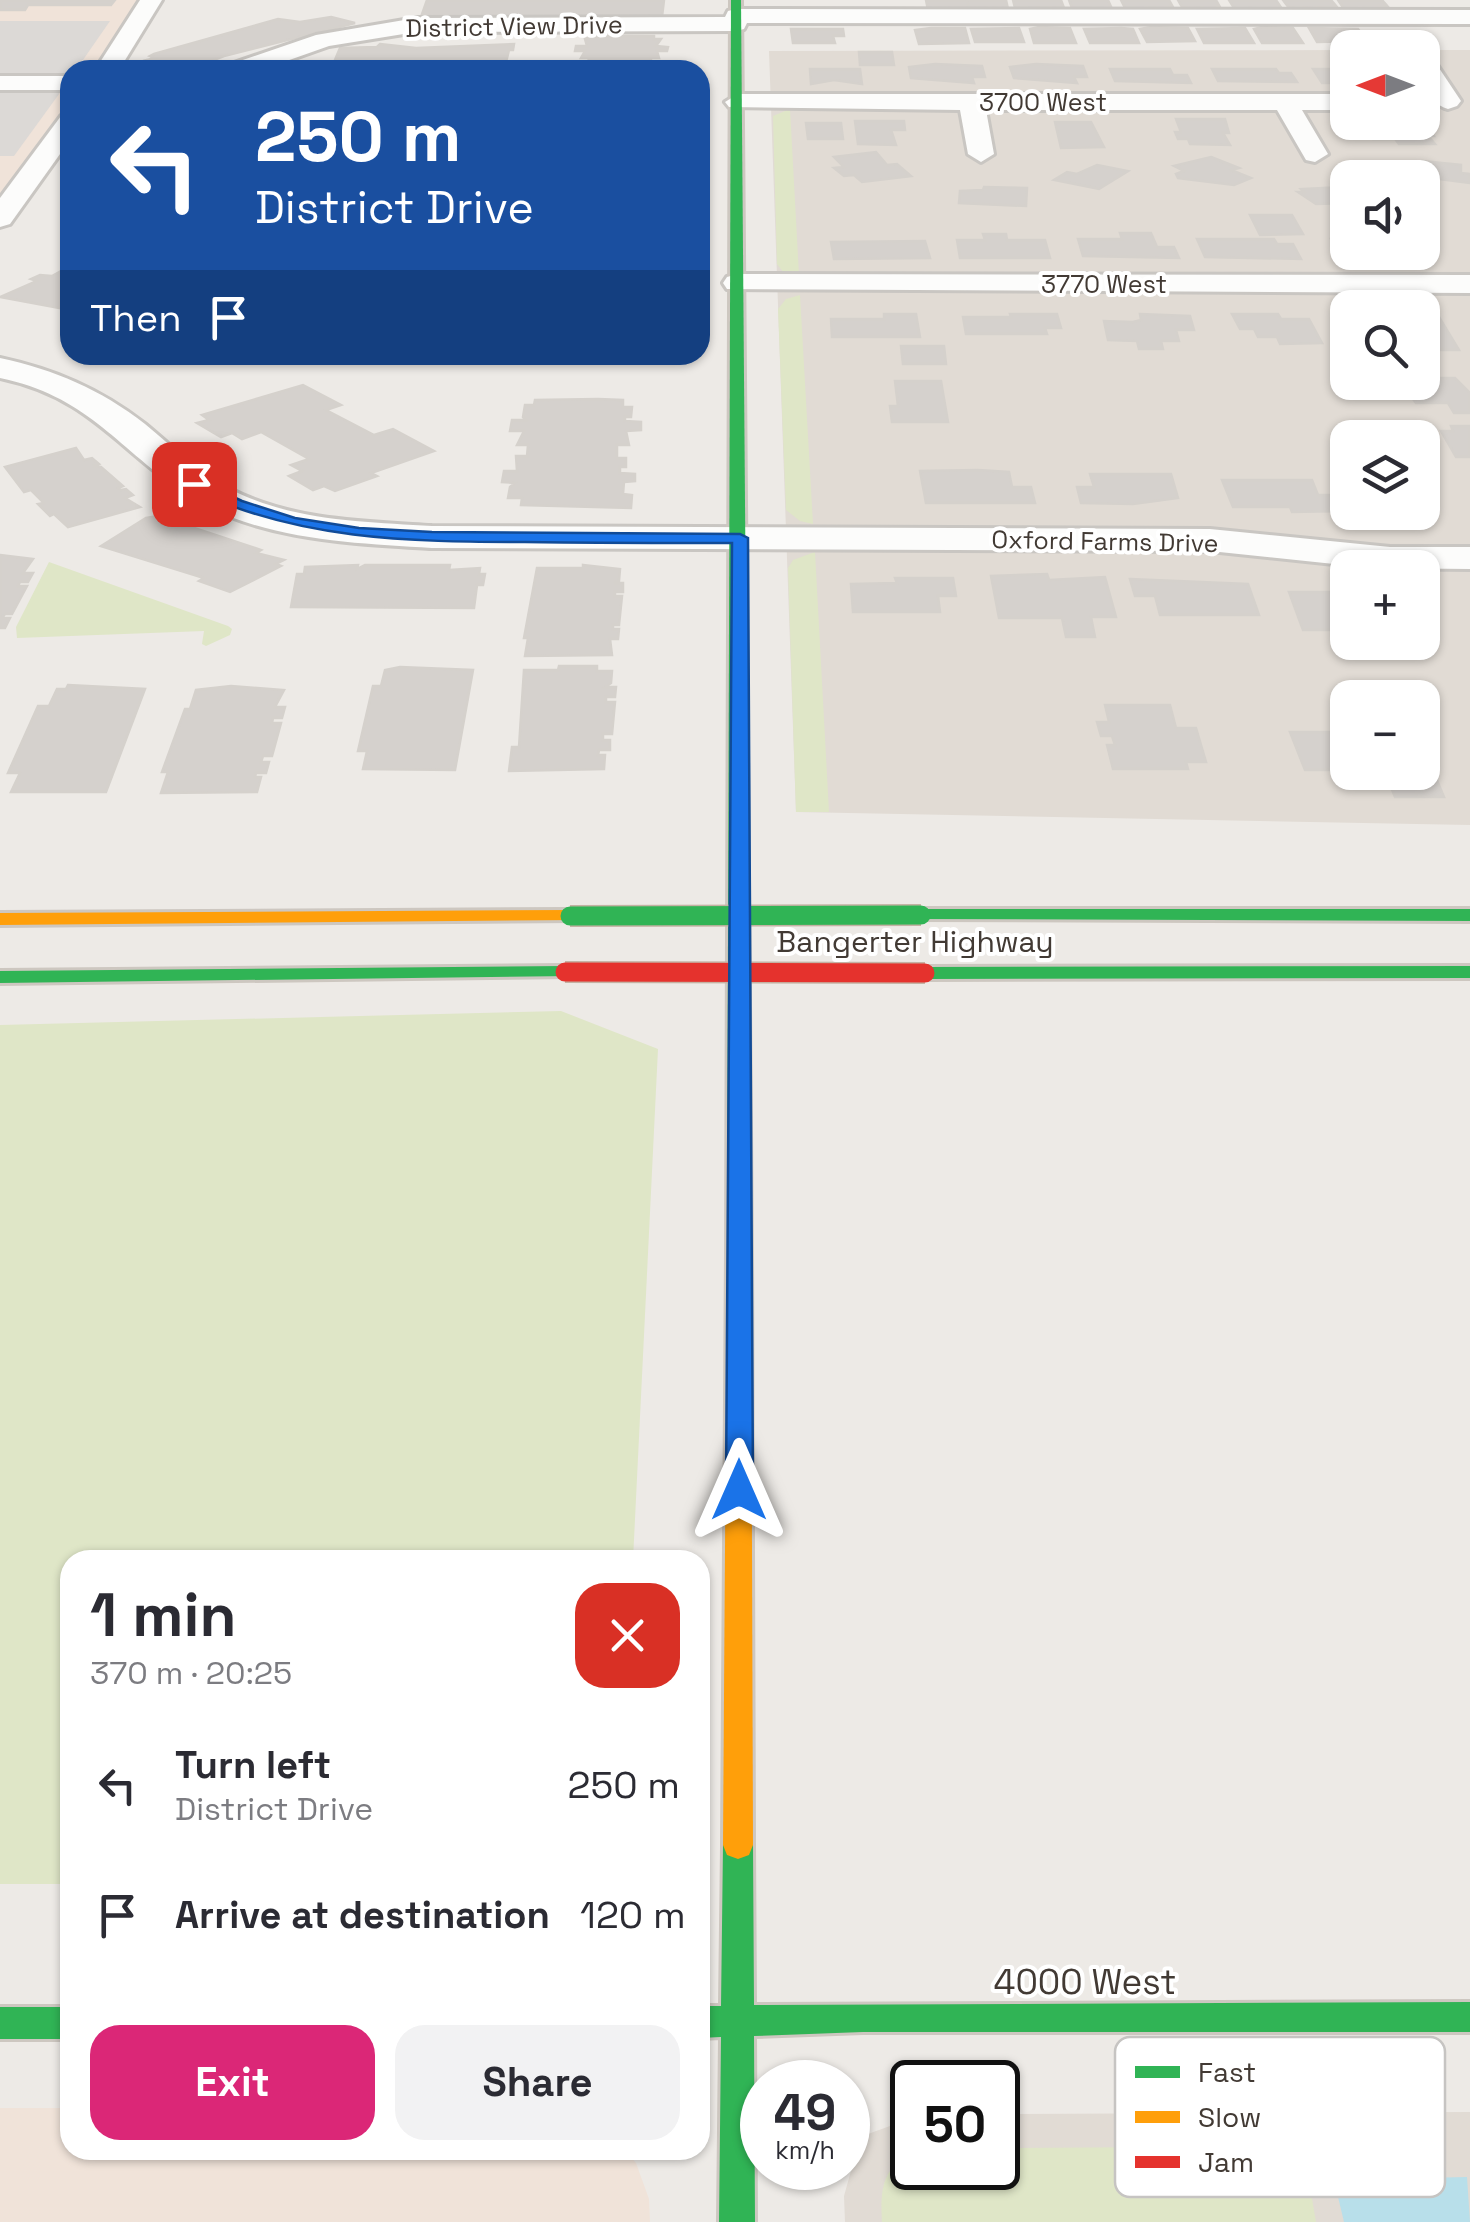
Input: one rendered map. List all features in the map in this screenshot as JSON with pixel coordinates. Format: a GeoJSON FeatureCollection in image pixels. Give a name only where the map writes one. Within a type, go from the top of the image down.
{"type":"FeatureCollection","features":[{"type":"Feature","properties":{"kind":"main road"},"geometry":{"type":"LineString","coordinates":[[736,13],[738,283],[734,387],[740,538],[737,2222]]}},
{"type":"Feature","properties":{"kind":"main road","name":"Bangerter Highway"},"geometry":{"type":"LineString","coordinates":[[0,919],[1470,915]]}},
{"type":"Feature","properties":{"kind":"main road","name":"Bangerter Highway"},"geometry":{"type":"LineString","coordinates":[[0,978],[565,972],[1470,972]]}},
{"type":"Feature","properties":{"kind":"main road","name":"4000 West"},"geometry":{"type":"LineString","coordinates":[[710,2022],[863,2017],[1470,2017]]}},
{"type":"Feature","properties":{"kind":"main road"},"geometry":{"type":"LineString","coordinates":[[0,2024],[60,2023]]}},
{"type":"Feature","properties":{"kind":"street"},"geometry":{"type":"LineString","coordinates":[[113,60],[150,0]]}},
{"type":"Feature","properties":{"kind":"street","name":"District View Drive"},"geometry":{"type":"LineString","coordinates":[[266,60],[324,40],[416,26],[736,13],[900,8],[1424,8],[1470,16]]}},
{"type":"Feature","properties":{"kind":"street"},"geometry":{"type":"LineString","coordinates":[[0,83],[60,82]]}},
{"type":"Feature","properties":{"kind":"street","name":"3700 West"},"geometry":{"type":"LineString","coordinates":[[738,102],[1330,102]]}},
{"type":"Feature","properties":{"kind":"street"},"geometry":{"type":"LineString","coordinates":[[972,102],[980,154]]}},
{"type":"Feature","properties":{"kind":"street"},"geometry":{"type":"LineString","coordinates":[[1285,102],[1315,154]]}},
{"type":"Feature","properties":{"kind":"street"},"geometry":{"type":"LineString","coordinates":[[0,218],[60,136]]}},
{"type":"Feature","properties":{"kind":"street"},"geometry":{"type":"LineString","coordinates":[[0,164],[39,164]]}},
{"type":"Feature","properties":{"kind":"street","name":"3770 West"},"geometry":{"type":"LineString","coordinates":[[738,283],[1470,284]]}},
{"type":"Feature","properties":{"kind":"street","name":"Oxford Farms Drive"},"geometry":{"type":"LineString","coordinates":[[0,368],[31,374],[80,392],[110,412],[194,484],[236,505],[293,522],[359,533],[432,537],[1210,540],[1390,558],[1470,558]]}},
{"type":"Feature","properties":{"kind":"shaded area"},"geometry":{"type":"Polygon","coordinates":[[[0,0],[160,0],[116,60],[60,60],[60,137],[0,219],[0,0]]]}},
{"type":"Feature","properties":{"kind":"shaded area"},"geometry":{"type":"Polygon","coordinates":[[[0,21],[110,21],[83,60],[60,60],[60,75],[0,75],[0,21]]]}},
{"type":"Feature","properties":{"kind":"shaded area"},"geometry":{"type":"Polygon","coordinates":[[[1330,50],[1330,140],[1440,140],[1440,50],[1470,50],[1470,825],[796,812],[769,51],[1330,50]]]}},
{"type":"Feature","properties":{"kind":"shaded area"},"geometry":{"type":"Polygon","coordinates":[[[0,90],[60,90],[14,156],[0,156],[0,90]]]}},
{"type":"Feature","properties":{"kind":"shaded area"},"geometry":{"type":"Polygon","coordinates":[[[0,2108],[60,2108],[60,2160],[633,2160],[649,2199],[650,2222],[0,2222],[0,2108]]]}},
{"type":"Feature","properties":{"kind":"shaded area"},"geometry":{"type":"Polygon","coordinates":[[[1445,2112],[1470,2112],[1470,2222],[845,2222],[844,2196],[846,2190],[870,2190],[870,2133],[890,2126],[890,2190],[1020,2190],[1020,2114],[1115,2114],[1115,2197],[1445,2197],[1445,2112]]]}},
{"type":"Feature","properties":{"kind":"green space"},"geometry":{"type":"Polygon","coordinates":[[[790,109],[799,275],[783,272],[777,264],[773,116],[790,109]]]}},
{"type":"Feature","properties":{"kind":"green space"},"geometry":{"type":"Polygon","coordinates":[[[800,295],[813,524],[800,521],[786,510],[778,309],[786,299],[800,295]]]}},
{"type":"Feature","properties":{"kind":"green space"},"geometry":{"type":"Polygon","coordinates":[[[815,552],[829,812],[796,812],[788,568],[793,560],[815,552]]]}},
{"type":"Feature","properties":{"kind":"green space"},"geometry":{"type":"Polygon","coordinates":[[[49,562],[228,626],[232,629],[230,635],[206,646],[202,644],[204,631],[17,638],[16,627],[49,562]]]}},
{"type":"Feature","properties":{"kind":"green space"},"geometry":{"type":"Polygon","coordinates":[[[561,1011],[658,1049],[633,1550],[60,1550],[60,1884],[0,1884],[0,1025],[561,1011]]]}},
{"type":"Feature","properties":{"kind":"green space"},"geometry":{"type":"Polygon","coordinates":[[[1115,2147],[1115,2197],[1312,2197],[1316,2222],[882,2222],[882,2200],[889,2173],[890,2190],[1020,2190],[1020,2148],[1115,2147]]]}},
{"type":"Feature","properties":{"kind":"water"},"geometry":{"type":"Polygon","coordinates":[[[1445,2177],[1467,2177],[1470,2222],[1344,2222],[1338,2197],[1445,2197],[1445,2177]]]}},
{"type":"Feature","properties":{"kind":"building"},"geometry":{"type":"Polygon","coordinates":[[[0,0],[115,0],[111,5],[28,5],[25,10],[0,10],[0,0]]]}},
{"type":"Feature","properties":{"kind":"building"},"geometry":{"type":"Polygon","coordinates":[[[427,0],[664,0],[662,17],[421,17],[427,0]]]}},
{"type":"Feature","properties":{"kind":"building"},"geometry":{"type":"Polygon","coordinates":[[[926,0],[967,0],[970,9],[928,10],[926,0]]]}},
{"type":"Feature","properties":{"kind":"building"},"geometry":{"type":"Polygon","coordinates":[[[967,0],[1006,0],[1008,9],[969,8],[967,0]]]}},
{"type":"Feature","properties":{"kind":"building"},"geometry":{"type":"Polygon","coordinates":[[[1013,0],[1061,0],[1064,8],[1015,8],[1013,0]]]}},
{"type":"Feature","properties":{"kind":"building"},"geometry":{"type":"Polygon","coordinates":[[[1069,0],[1108,0],[1112,9],[1072,8],[1069,0]]]}},
{"type":"Feature","properties":{"kind":"building"},"geometry":{"type":"Polygon","coordinates":[[[1121,0],[1169,0],[1174,9],[1125,8],[1121,0]]]}},
{"type":"Feature","properties":{"kind":"building"},"geometry":{"type":"Polygon","coordinates":[[[1178,0],[1216,0],[1221,9],[1182,7],[1178,0]]]}},
{"type":"Feature","properties":{"kind":"building"},"geometry":{"type":"Polygon","coordinates":[[[1229,0],[1276,0],[1282,9],[1234,8],[1229,0]]]}},
{"type":"Feature","properties":{"kind":"building"},"geometry":{"type":"Polygon","coordinates":[[[1283,0],[1331,0],[1337,7],[1289,8],[1283,0]]]}},
{"type":"Feature","properties":{"kind":"building"},"geometry":{"type":"Polygon","coordinates":[[[1338,0],[1382,0],[1389,8],[1344,9],[1338,0]]]}},
{"type":"Feature","properties":{"kind":"building"},"geometry":{"type":"Polygon","coordinates":[[[331,17],[355,23],[214,60],[147,60],[155,58],[150,56],[154,54],[278,19],[300,22],[331,17]]]}},
{"type":"Feature","properties":{"kind":"building"},"geometry":{"type":"Polygon","coordinates":[[[965,28],[969,43],[919,44],[915,30],[965,28]]]}},
{"type":"Feature","properties":{"kind":"building"},"geometry":{"type":"Polygon","coordinates":[[[1019,28],[1024,42],[975,42],[971,29],[1019,28]]]}},
{"type":"Feature","properties":{"kind":"building"},"geometry":{"type":"Polygon","coordinates":[[[1070,28],[1076,43],[1034,43],[1030,29],[1070,28]]]}},
{"type":"Feature","properties":{"kind":"building"},"geometry":{"type":"Polygon","coordinates":[[[1188,28],[1195,41],[1147,42],[1140,29],[1188,28]]]}},
{"type":"Feature","properties":{"kind":"building"},"geometry":{"type":"Polygon","coordinates":[[[1245,28],[1254,43],[1204,43],[1197,29],[1245,28]]]}},
{"type":"Feature","properties":{"kind":"building"},"geometry":{"type":"Polygon","coordinates":[[[1293,28],[1303,43],[1262,43],[1254,29],[1293,28]]]}},
{"type":"Feature","properties":{"kind":"building"},"geometry":{"type":"Polygon","coordinates":[[[1309,28],[1359,30],[1330,30],[1330,42],[1317,42],[1309,28]]]}},
{"type":"Feature","properties":{"kind":"building"},"geometry":{"type":"Polygon","coordinates":[[[791,29],[843,29],[844,36],[833,36],[835,43],[793,43],[791,29]]]}},
{"type":"Feature","properties":{"kind":"building"},"geometry":{"type":"Polygon","coordinates":[[[1084,29],[1133,29],[1139,43],[1090,43],[1084,29]]]}},
{"type":"Feature","properties":{"kind":"building"},"geometry":{"type":"Polygon","coordinates":[[[654,36],[661,39],[656,46],[668,47],[667,51],[657,51],[659,58],[651,60],[589,60],[581,58],[585,51],[575,51],[576,46],[587,46],[585,39],[654,36]]]}},
{"type":"Feature","properties":{"kind":"building"},"geometry":{"type":"Polygon","coordinates":[[[514,44],[506,60],[335,60],[340,48],[514,44]]]}},
{"type":"Feature","properties":{"kind":"building"},"geometry":{"type":"Polygon","coordinates":[[[859,52],[892,52],[894,65],[860,65],[859,52]]]}},
{"type":"Feature","properties":{"kind":"building"},"geometry":{"type":"Polygon","coordinates":[[[982,66],[985,77],[972,77],[974,83],[911,78],[909,67],[982,66]]]}},
{"type":"Feature","properties":{"kind":"building"},"geometry":{"type":"Polygon","coordinates":[[[1083,66],[1087,77],[1074,77],[1077,83],[1014,78],[1010,67],[1083,66]]]}},
{"type":"Feature","properties":{"kind":"building"},"geometry":{"type":"Polygon","coordinates":[[[810,69],[860,69],[862,84],[834,80],[811,84],[810,69]]]}},
{"type":"Feature","properties":{"kind":"building"},"geometry":{"type":"Polygon","coordinates":[[[1110,69],[1170,69],[1173,75],[1187,75],[1191,83],[1115,81],[1110,69]]]}},
{"type":"Feature","properties":{"kind":"building"},"geometry":{"type":"Polygon","coordinates":[[[1212,69],[1276,69],[1279,73],[1291,73],[1297,82],[1218,81],[1212,69]]]}},
{"type":"Feature","properties":{"kind":"building"},"geometry":{"type":"Polygon","coordinates":[[[1313,69],[1330,69],[1330,83],[1322,83],[1313,69]]]}},
{"type":"Feature","properties":{"kind":"building"},"geometry":{"type":"Polygon","coordinates":[[[1176,119],[1225,119],[1229,133],[1223,133],[1230,145],[1190,144],[1188,139],[1178,139],[1175,132],[1181,132],[1176,119]]]}},
{"type":"Feature","properties":{"kind":"building"},"geometry":{"type":"Polygon","coordinates":[[[855,121],[904,121],[905,130],[891,130],[896,145],[858,144],[855,121]]]}},
{"type":"Feature","properties":{"kind":"building"},"geometry":{"type":"Polygon","coordinates":[[[1055,122],[1091,122],[1104,147],[1061,148],[1055,122]]]}},
{"type":"Feature","properties":{"kind":"building"},"geometry":{"type":"Polygon","coordinates":[[[806,123],[841,123],[843,139],[808,139],[806,123]]]}},
{"type":"Feature","properties":{"kind":"building"},"geometry":{"type":"Polygon","coordinates":[[[1396,140],[1432,140],[1435,144],[1399,144],[1396,140]]]}},
{"type":"Feature","properties":{"kind":"building"},"geometry":{"type":"Polygon","coordinates":[[[876,152],[887,165],[897,164],[911,176],[862,182],[834,168],[844,167],[834,157],[876,152]]]}},
{"type":"Feature","properties":{"kind":"building"},"geometry":{"type":"Polygon","coordinates":[[[1211,157],[1239,168],[1231,170],[1251,178],[1234,185],[1178,178],[1176,174],[1184,171],[1174,166],[1211,157]]]}},
{"type":"Feature","properties":{"kind":"building"},"geometry":{"type":"Polygon","coordinates":[[[1440,163],[1461,165],[1461,173],[1470,174],[1470,183],[1440,179],[1440,163]]]}},
{"type":"Feature","properties":{"kind":"building"},"geometry":{"type":"Polygon","coordinates":[[[1097,165],[1128,171],[1099,189],[1054,180],[1067,172],[1077,174],[1097,165]]]}},
{"type":"Feature","properties":{"kind":"building"},"geometry":{"type":"Polygon","coordinates":[[[1027,188],[1026,206],[959,203],[960,191],[1027,188]]]}},
{"type":"Feature","properties":{"kind":"building"},"geometry":{"type":"Polygon","coordinates":[[[1330,188],[1330,204],[1316,204],[1298,192],[1304,192],[1301,189],[1330,188]]]}},
{"type":"Feature","properties":{"kind":"building"},"geometry":{"type":"Polygon","coordinates":[[[1250,215],[1292,215],[1303,234],[1260,235],[1250,215]]]}},
{"type":"Feature","properties":{"kind":"building"},"geometry":{"type":"Polygon","coordinates":[[[1120,233],[1151,233],[1157,247],[1174,247],[1179,258],[1083,256],[1078,239],[1122,239],[1120,233]]]}},
{"type":"Feature","properties":{"kind":"building"},"geometry":{"type":"Polygon","coordinates":[[[983,234],[1006,234],[1007,240],[1045,240],[1050,258],[960,258],[957,240],[985,240],[983,234]]]}},
{"type":"Feature","properties":{"kind":"building"},"geometry":{"type":"Polygon","coordinates":[[[1197,239],[1274,239],[1277,244],[1293,244],[1301,259],[1205,257],[1197,239]]]}},
{"type":"Feature","properties":{"kind":"building"},"geometry":{"type":"Polygon","coordinates":[[[925,241],[930,258],[834,259],[831,242],[925,241]]]}},
{"type":"Feature","properties":{"kind":"building"},"geometry":{"type":"Polygon","coordinates":[[[60,272],[60,308],[0,297],[37,281],[31,279],[40,275],[52,276],[60,272]]]}},
{"type":"Feature","properties":{"kind":"building"},"geometry":{"type":"Polygon","coordinates":[[[884,314],[916,314],[920,337],[832,337],[831,319],[884,319],[884,314]]]}},
{"type":"Feature","properties":{"kind":"building"},"geometry":{"type":"Polygon","coordinates":[[[1010,314],[1057,314],[1061,328],[1045,328],[1047,334],[966,334],[963,317],[1011,317],[1010,314]]]}},
{"type":"Feature","properties":{"kind":"building"},"geometry":{"type":"Polygon","coordinates":[[[1140,314],[1190,316],[1194,330],[1176,330],[1179,341],[1161,341],[1163,349],[1139,349],[1137,341],[1108,340],[1104,321],[1133,322],[1141,320],[1140,314]]]}},
{"type":"Feature","properties":{"kind":"building"},"geometry":{"type":"Polygon","coordinates":[[[1232,314],[1309,319],[1322,343],[1280,344],[1277,337],[1258,337],[1254,329],[1240,329],[1232,314]]]}},
{"type":"Feature","properties":{"kind":"building"},"geometry":{"type":"Polygon","coordinates":[[[1440,319],[1459,350],[1440,350],[1440,319]]]}},
{"type":"Feature","properties":{"kind":"building"},"geometry":{"type":"Polygon","coordinates":[[[901,346],[944,346],[946,364],[903,364],[901,346]]]}},
{"type":"Feature","properties":{"kind":"building"},"geometry":{"type":"Polygon","coordinates":[[[1440,378],[1455,378],[1470,393],[1470,413],[1454,413],[1448,403],[1414,400],[1440,400],[1440,378]]]}},
{"type":"Feature","properties":{"kind":"building"},"geometry":{"type":"Polygon","coordinates":[[[895,381],[941,381],[948,422],[892,422],[890,406],[898,406],[895,381]]]}},
{"type":"Feature","properties":{"kind":"building"},"geometry":{"type":"Polygon","coordinates":[[[303,385],[341,405],[326,410],[374,435],[393,429],[434,451],[371,473],[377,476],[335,491],[324,486],[313,490],[289,476],[302,471],[291,465],[309,459],[261,432],[242,439],[232,433],[221,437],[197,423],[209,420],[202,415],[303,385]]]}},
{"type":"Feature","properties":{"kind":"building"},"geometry":{"type":"Polygon","coordinates":[[[535,400],[623,400],[623,407],[632,407],[631,417],[625,417],[625,421],[641,422],[641,430],[626,431],[629,445],[617,445],[617,458],[626,458],[626,467],[620,467],[620,473],[635,474],[635,481],[624,482],[623,494],[632,495],[631,508],[521,505],[522,498],[508,498],[515,483],[502,482],[504,471],[517,471],[516,456],[527,456],[528,445],[517,445],[524,431],[510,431],[512,420],[526,420],[525,405],[534,405],[535,400]]]}},
{"type":"Feature","properties":{"kind":"building"},"geometry":{"type":"Polygon","coordinates":[[[1451,426],[1470,426],[1470,457],[1456,457],[1441,431],[1453,431],[1451,426]]]}},
{"type":"Feature","properties":{"kind":"building"},"geometry":{"type":"Polygon","coordinates":[[[76,448],[84,460],[92,458],[99,464],[93,466],[101,467],[123,486],[118,488],[133,495],[125,498],[140,507],[68,527],[38,504],[44,503],[31,490],[24,492],[5,467],[76,448]]]}},
{"type":"Feature","properties":{"kind":"building"},"geometry":{"type":"Polygon","coordinates":[[[920,471],[1009,472],[1012,487],[1031,487],[1035,503],[926,503],[920,471]]]}},
{"type":"Feature","properties":{"kind":"building"},"geometry":{"type":"Polygon","coordinates":[[[1090,474],[1171,474],[1178,498],[1133,504],[1081,503],[1077,487],[1094,487],[1090,474]]]}},
{"type":"Feature","properties":{"kind":"building"},"geometry":{"type":"Polygon","coordinates":[[[1222,480],[1312,480],[1318,495],[1330,495],[1330,511],[1233,507],[1222,480]]]}},
{"type":"Feature","properties":{"kind":"building"},"geometry":{"type":"Polygon","coordinates":[[[158,516],[284,560],[276,564],[281,566],[230,592],[199,581],[204,578],[101,546],[146,518],[158,516]]]}},
{"type":"Feature","properties":{"kind":"building"},"geometry":{"type":"Polygon","coordinates":[[[0,555],[33,559],[23,573],[33,573],[28,582],[18,586],[27,586],[12,614],[2,618],[10,618],[5,628],[0,628],[0,555]]]}},
{"type":"Feature","properties":{"kind":"building"},"geometry":{"type":"Polygon","coordinates":[[[358,565],[357,569],[365,565],[450,565],[449,570],[480,568],[479,574],[485,574],[483,585],[477,585],[474,608],[291,607],[297,574],[304,574],[305,567],[358,565]]]}},
{"type":"Feature","properties":{"kind":"building"},"geometry":{"type":"Polygon","coordinates":[[[583,565],[620,569],[619,581],[614,583],[623,583],[623,592],[615,592],[615,596],[622,596],[619,625],[613,625],[613,629],[619,629],[618,639],[610,639],[612,655],[525,656],[528,638],[524,638],[537,568],[583,565]]]}},
{"type":"Feature","properties":{"kind":"building"},"geometry":{"type":"Polygon","coordinates":[[[1047,574],[1049,580],[1105,577],[1116,617],[1091,617],[1095,637],[1066,637],[1062,618],[999,618],[991,576],[1047,574]]]}},
{"type":"Feature","properties":{"kind":"building"},"geometry":{"type":"Polygon","coordinates":[[[895,578],[953,578],[956,596],[938,596],[940,612],[853,612],[851,584],[897,583],[895,578]]]}},
{"type":"Feature","properties":{"kind":"building"},"geometry":{"type":"Polygon","coordinates":[[[1130,579],[1248,584],[1259,615],[1160,615],[1155,596],[1135,596],[1130,579]]]}},
{"type":"Feature","properties":{"kind":"building"},"geometry":{"type":"Polygon","coordinates":[[[1289,592],[1330,592],[1330,630],[1303,630],[1289,592]]]}},
{"type":"Feature","properties":{"kind":"building"},"geometry":{"type":"Polygon","coordinates":[[[559,666],[597,666],[597,671],[612,671],[611,683],[605,687],[616,687],[615,697],[606,697],[606,702],[615,702],[612,734],[603,734],[603,740],[610,740],[610,750],[599,750],[598,755],[605,755],[604,769],[509,771],[512,747],[519,747],[524,670],[558,670],[559,666]]]}},
{"type":"Feature","properties":{"kind":"building"},"geometry":{"type":"Polygon","coordinates":[[[385,670],[473,670],[455,770],[363,769],[367,751],[358,751],[373,686],[381,686],[385,670]]]}},
{"type":"Feature","properties":{"kind":"building"},"geometry":{"type":"Polygon","coordinates":[[[68,685],[145,689],[106,792],[11,792],[20,773],[8,773],[38,706],[49,706],[57,689],[66,689],[68,685]]]}},
{"type":"Feature","properties":{"kind":"building"},"geometry":{"type":"Polygon","coordinates":[[[231,686],[284,690],[275,707],[285,707],[282,718],[273,718],[272,723],[281,723],[272,756],[263,756],[261,762],[269,762],[266,773],[256,773],[255,777],[261,777],[257,792],[161,793],[168,772],[162,772],[196,690],[231,686]]]}},
{"type":"Feature","properties":{"kind":"building"},"geometry":{"type":"Polygon","coordinates":[[[1105,705],[1170,705],[1176,728],[1196,728],[1206,762],[1186,762],[1188,769],[1113,769],[1107,745],[1115,745],[1112,736],[1101,736],[1097,722],[1109,722],[1105,705]]]}},
{"type":"Feature","properties":{"kind":"building"},"geometry":{"type":"Polygon","coordinates":[[[1290,732],[1330,732],[1330,770],[1305,770],[1290,732]]]}},
{"type":"Feature","properties":{"kind":"building"},"geometry":{"type":"Polygon","coordinates":[[[1440,788],[1444,797],[1395,797],[1392,790],[1440,788]]]}},
{"type":"Feature","properties":{"kind":"traffic: fast"},"geometry":{"type":"LineString","coordinates":[[736,0],[739,1254]]}},
{"type":"Feature","properties":{"kind":"traffic: fast"},"geometry":{"type":"LineString","coordinates":[[921,915],[1470,915]]}},
{"type":"Feature","properties":{"kind":"traffic: fast"},"geometry":{"type":"LineString","coordinates":[[570,916],[921,915]]}},
{"type":"Feature","properties":{"kind":"traffic: fast"},"geometry":{"type":"LineString","coordinates":[[0,977],[565,972]]}},
{"type":"Feature","properties":{"kind":"traffic: fast"},"geometry":{"type":"LineString","coordinates":[[925,973],[1470,972]]}},
{"type":"Feature","properties":{"kind":"traffic: fast"},"geometry":{"type":"LineString","coordinates":[[737,2222],[738,1845]]}},
{"type":"Feature","properties":{"kind":"traffic: fast"},"geometry":{"type":"LineString","coordinates":[[710,2022],[863,2017],[1470,2017]]}},
{"type":"Feature","properties":{"kind":"traffic: fast"},"geometry":{"type":"LineString","coordinates":[[0,2023],[60,2023]]}},
{"type":"Feature","properties":{"kind":"traffic: slow"},"geometry":{"type":"LineString","coordinates":[[0,919],[570,916]]}},
{"type":"Feature","properties":{"kind":"traffic: slow"},"geometry":{"type":"LineString","coordinates":[[738,1845],[739,1254]]}},
{"type":"Feature","properties":{"kind":"traffic: jam"},"geometry":{"type":"LineString","coordinates":[[565,972],[925,973]]}},
{"type":"Feature","properties":{"kind":"route"},"geometry":{"type":"LineString","coordinates":[[194,484],[236,505],[293,522],[359,533],[432,537],[740,538],[739,1490]]}}]}
